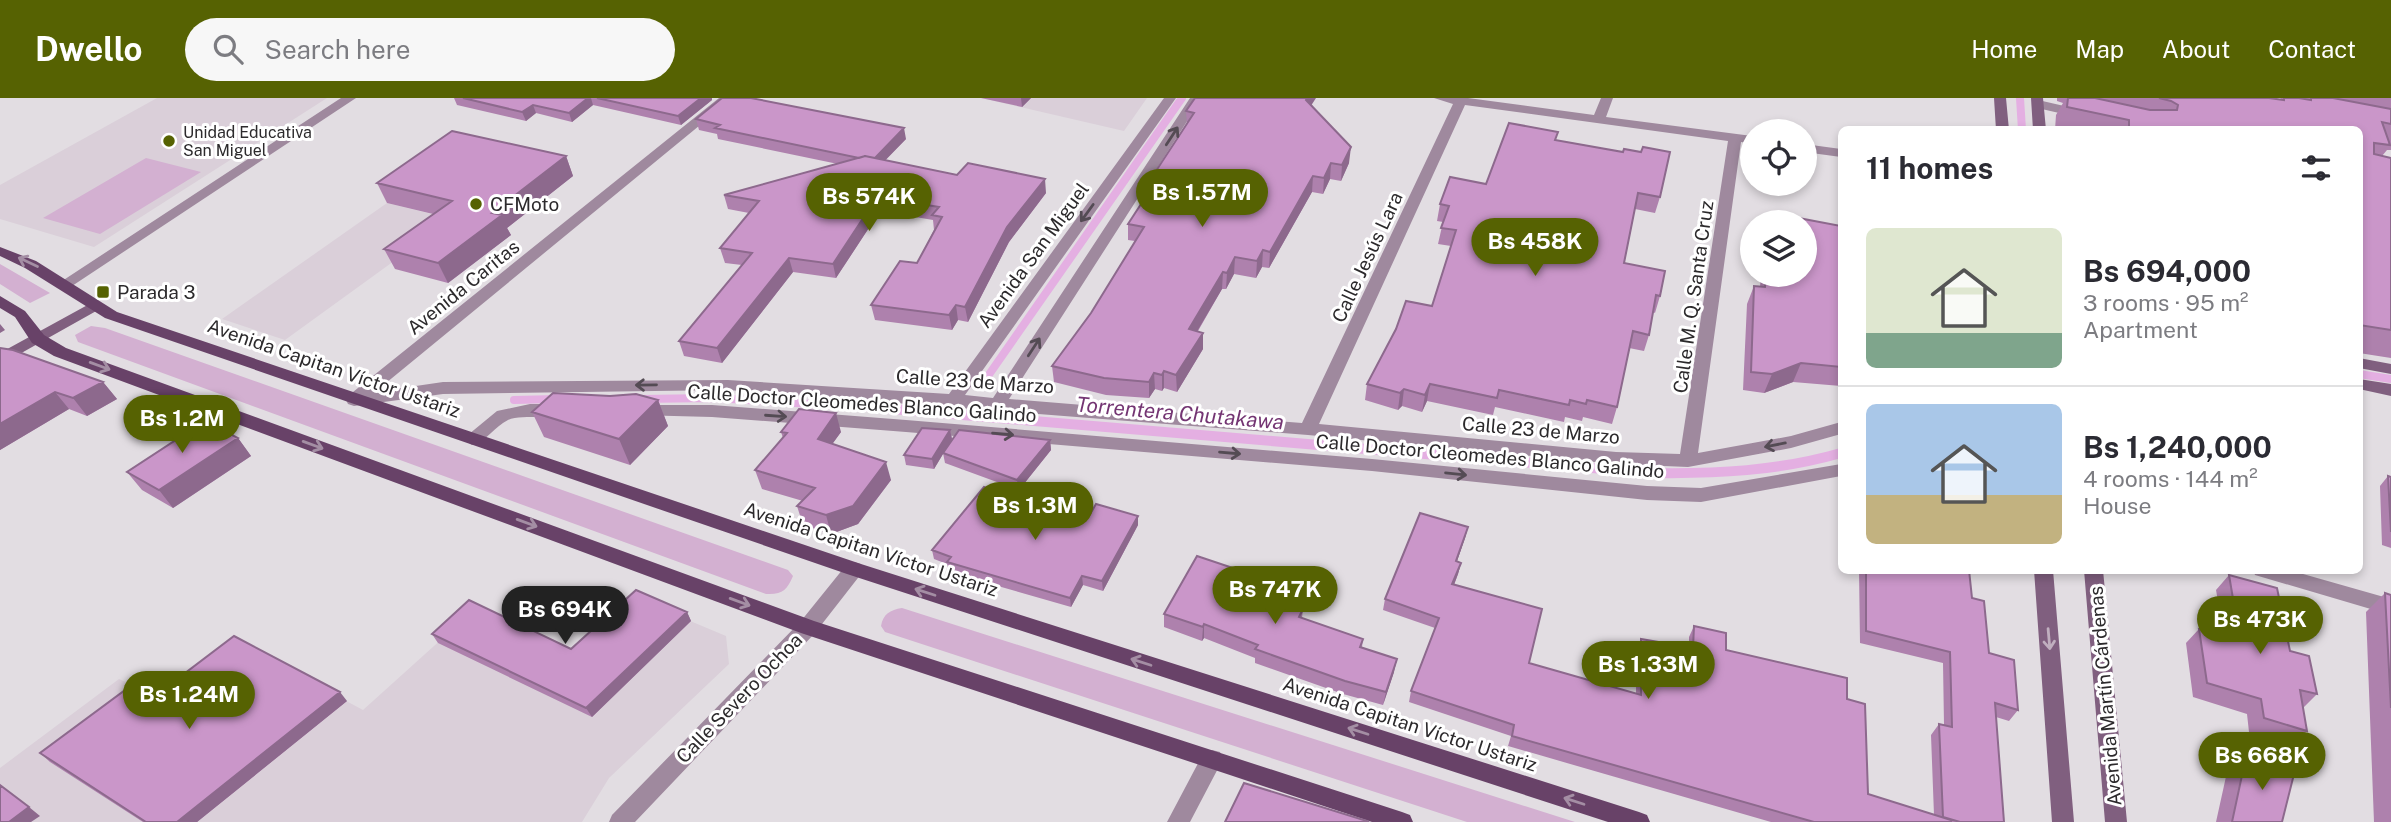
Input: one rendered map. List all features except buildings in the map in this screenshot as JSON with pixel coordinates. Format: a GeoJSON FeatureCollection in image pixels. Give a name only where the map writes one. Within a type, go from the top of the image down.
{"type":"FeatureCollection","features":[{"type":"Feature","properties":{"kind":"main road","name":"Avenida Capitan Víctor Ustariz"},"geometry":{"type":"LineString","coordinates":[[0,251],[43,270],[93,306],[111,315],[354,400],[854,569],[1639,822]]}},
{"type":"Feature","properties":{"kind":"main road"},"geometry":{"type":"LineString","coordinates":[[0,301],[20,314],[38,338],[60,352],[808,626],[1402,822]]}},
{"type":"Feature","properties":{"kind":"street"},"geometry":{"type":"LineString","coordinates":[[64,285],[350,98]]}},
{"type":"Feature","properties":{"kind":"street","name":"Avenida Caritas"},"geometry":{"type":"LineString","coordinates":[[354,400],[727,98]]}},
{"type":"Feature","properties":{"kind":"street","name":"Avenida San Miguel"},"geometry":{"type":"LineString","coordinates":[[953,400],[1170,98]]}},
{"type":"Feature","properties":{"kind":"street"},"geometry":{"type":"LineString","coordinates":[[997,404],[1196,98]]}},
{"type":"Feature","properties":{"kind":"street"},"geometry":{"type":"LineString","coordinates":[[1440,98],[1740,139]]}},
{"type":"Feature","properties":{"kind":"street"},"geometry":{"type":"LineString","coordinates":[[1599,119],[1606,98]]}},
{"type":"Feature","properties":{"kind":"street"},"geometry":{"type":"LineString","coordinates":[[2000,98],[2003,126]]}},
{"type":"Feature","properties":{"kind":"street","name":"Calle Jesús Lara"},"geometry":{"type":"LineString","coordinates":[[1308,429],[1461,101]]}},
{"type":"Feature","properties":{"kind":"street"},"geometry":{"type":"LineString","coordinates":[[2040,126],[2038,101],[2091,116]]}},
{"type":"Feature","properties":{"kind":"street","name":"Calle M. Q. Santa Cruz"},"geometry":{"type":"LineString","coordinates":[[1688,461],[1735,138]]}},
{"type":"Feature","properties":{"kind":"street"},"geometry":{"type":"LineString","coordinates":[[1817,150],[1838,153]]}},
{"type":"Feature","properties":{"kind":"street"},"geometry":{"type":"LineString","coordinates":[[0,360],[93,306]]}},
{"type":"Feature","properties":{"kind":"street"},"geometry":{"type":"LineString","coordinates":[[2363,364],[2391,369]]}},
{"type":"Feature","properties":{"kind":"street","name":"Calle 23 de Marzo"},"geometry":{"type":"LineString","coordinates":[[354,400],[443,388],[728,384],[1308,429],[1616,458],[1688,461],[1791,442],[1838,429]]}},
{"type":"Feature","properties":{"kind":"street"},"geometry":{"type":"LineString","coordinates":[[2363,385],[2391,390]]}},
{"type":"Feature","properties":{"kind":"street"},"geometry":{"type":"LineString","coordinates":[[472,439],[503,415],[530,410],[582,411]]}},
{"type":"Feature","properties":{"kind":"street","name":"Calle Doctor Cleomedes Blanco Galindo"},"geometry":{"type":"LineString","coordinates":[[621,411],[712,411],[906,426],[1372,465],[1647,493],[1701,495],[1838,471]]}},
{"type":"Feature","properties":{"kind":"street","name":"Calle Severo Ochoa"},"geometry":{"type":"LineString","coordinates":[[620,822],[808,626],[854,569]]}},
{"type":"Feature","properties":{"kind":"street"},"geometry":{"type":"LineString","coordinates":[[2043,574],[2063,822]]}},
{"type":"Feature","properties":{"kind":"street","name":"Avenida Martín Cárdenas"},"geometry":{"type":"LineString","coordinates":[[2093,574],[2116,822]]}},
{"type":"Feature","properties":{"kind":"street"},"geometry":{"type":"LineString","coordinates":[[2276,574],[2391,607]]}},
{"type":"Feature","properties":{"kind":"street"},"geometry":{"type":"LineString","coordinates":[[1178,822],[1212,759]]}},
{"type":"Feature","properties":{"kind":"shaded area","name":"Unidad Educativa San Miguel"},"geometry":{"type":"Polygon","coordinates":[[[157,98],[327,98],[94,247],[0,219],[0,185],[157,98]]]}},
{"type":"Feature","properties":{"kind":"shaded area"},"geometry":{"type":"Polygon","coordinates":[[[981,98],[1147,98],[1124,131],[981,98]]]}},
{"type":"Feature","properties":{"kind":"shaded area"},"geometry":{"type":"Polygon","coordinates":[[[146,158],[201,172],[100,234],[43,218],[146,158]]]}},
{"type":"Feature","properties":{"kind":"shaded area"},"geometry":{"type":"Polygon","coordinates":[[[387,203],[452,219],[285,340],[222,319],[387,203]]]}},
{"type":"Feature","properties":{"kind":"shaded area"},"geometry":{"type":"Polygon","coordinates":[[[0,264],[50,293],[30,303],[0,284],[0,264]]]}},
{"type":"Feature","properties":{"kind":"shaded area"},"geometry":{"type":"Polygon","coordinates":[[[91,326],[105,328],[788,570],[793,576],[783,591],[766,594],[78,342],[75,335],[91,326]]]}},
{"type":"Feature","properties":{"kind":"shaded area"},"geometry":{"type":"Polygon","coordinates":[[[640,600],[726,636],[729,664],[609,778],[582,822],[0,822],[0,768],[119,679],[169,701],[242,645],[363,710],[475,609],[576,658],[640,600]]]}},
{"type":"Feature","properties":{"kind":"shaded area"},"geometry":{"type":"Polygon","coordinates":[[[902,608],[1575,822],[1467,822],[885,632],[881,626],[885,616],[902,608]]]}},
{"type":"Feature","properties":{"kind":"waterway"},"geometry":{"type":"LineString","coordinates":[[981,386],[1182,98]]}},
{"type":"Feature","properties":{"kind":"waterway"},"geometry":{"type":"LineString","coordinates":[[2020,98],[2022,126]]}},
{"type":"Feature","properties":{"kind":"waterway","name":"Torrentera Chutakawa"},"geometry":{"type":"LineString","coordinates":[[2363,375],[2391,379]]}},
{"type":"Feature","properties":{"kind":"waterway","name":"Torrentera Chutakawa"},"geometry":{"type":"LineString","coordinates":[[639,399],[714,398],[889,409]]}},
{"type":"Feature","properties":{"kind":"waterway","name":"Torrentera Chutakawa"},"geometry":{"type":"LineString","coordinates":[[514,400],[558,399]]}},
{"type":"Feature","properties":{"kind":"waterway","name":"Torrentera Chutakawa"},"geometry":{"type":"LineString","coordinates":[[880,408],[889,409]]}},
{"type":"Feature","properties":{"kind":"waterway","name":"Torrentera Chutakawa"},"geometry":{"type":"LineString","coordinates":[[889,409],[909,410]]}},
{"type":"Feature","properties":{"kind":"waterway","name":"Torrentera Chutakawa"},"geometry":{"type":"LineString","coordinates":[[889,409],[1651,473],[1747,470],[1794,464],[1838,454]]}},
{"type":"Feature","properties":{"kind":"place","name":"Unidad Educativa San Miguel"},"geometry":{"type":"Point","coordinates":[169,141]}},
{"type":"Feature","properties":{"kind":"place","name":"CFMoto"},"geometry":{"type":"Point","coordinates":[476,204]}},
{"type":"Feature","properties":{"kind":"place","name":"Parada 3"},"geometry":{"type":"Point","coordinates":[103,292]}}]}
